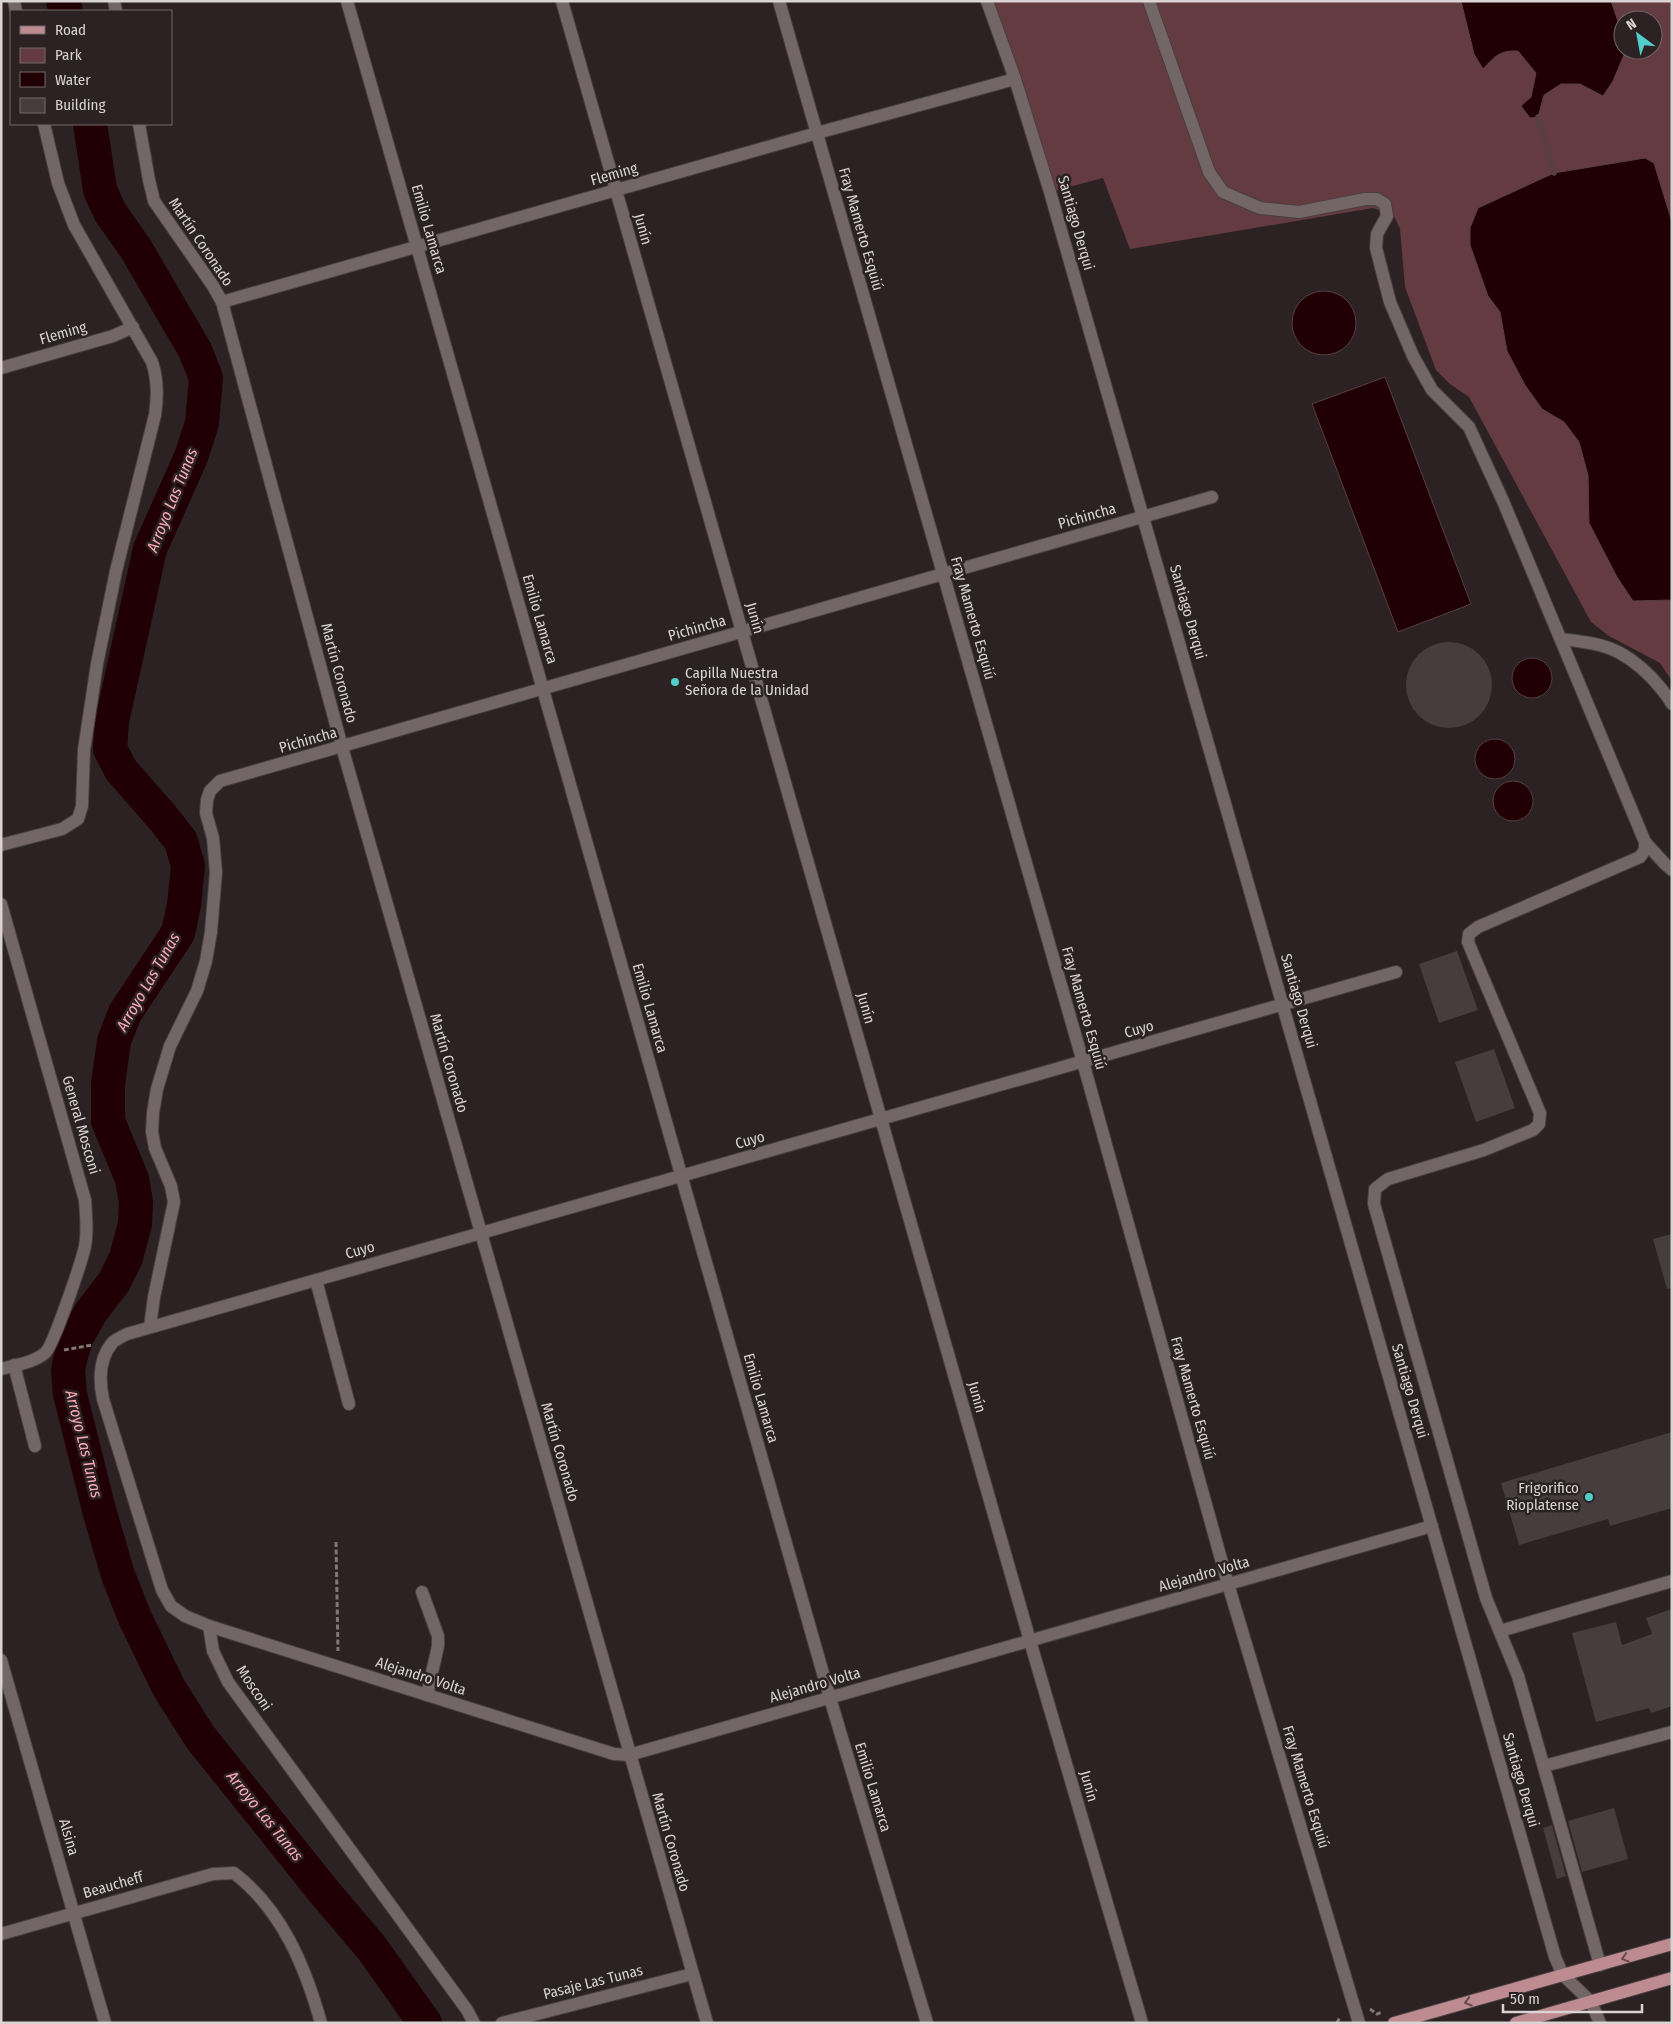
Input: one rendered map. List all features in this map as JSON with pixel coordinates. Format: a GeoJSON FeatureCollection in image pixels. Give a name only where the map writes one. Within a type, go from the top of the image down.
{"type":"FeatureCollection","features":[{"type":"Feature","properties":{"kind":"main road"},"geometry":{"type":"LineString","coordinates":[[1394,2023],[1672,1944]]}},
{"type":"Feature","properties":{"kind":"main road"},"geometry":{"type":"LineString","coordinates":[[1516,2023],[1672,1978]]}},
{"type":"Feature","properties":{"kind":"street","name":"Emilio Lamarca"},"geometry":{"type":"LineString","coordinates":[[347,1],[830,1698],[927,2023]]}},
{"type":"Feature","properties":{"kind":"street","name":"Junín"},"geometry":{"type":"LineString","coordinates":[[562,1],[1030,1641],[1142,2023]]}},
{"type":"Feature","properties":{"kind":"street","name":"Fray Mamerto Esquiú"},"geometry":{"type":"LineString","coordinates":[[779,1],[1083,1062],[1228,1584],[1359,2023]]}},
{"type":"Feature","properties":{"kind":"street","name":"Santiago Derqui"},"geometry":{"type":"LineString","coordinates":[[987,1],[1016,79],[1050,192],[1554,1954],[1563,1975],[1591,2002]]}},
{"type":"Feature","properties":{"kind":"street"},"geometry":{"type":"LineString","coordinates":[[1149,1],[1209,172],[1223,192],[1260,208],[1299,212],[1365,199],[1377,199],[1385,204],[1387,216],[1377,234],[1376,248],[1390,302],[1413,356],[1432,390],[1469,427],[1503,501],[1645,842],[1664,864],[1672,870]]}},
{"type":"Feature","properties":{"kind":"street","name":"Fleming"},"geometry":{"type":"LineString","coordinates":[[222,302],[817,133],[1016,79]]}},
{"type":"Feature","properties":{"kind":"street"},"geometry":{"type":"LineString","coordinates":[[1,845],[62,829],[78,819],[82,806],[84,750],[97,664],[116,571],[155,415],[158,394],[157,375],[152,362],[74,225],[58,183],[44,125]]}},
{"type":"Feature","properties":{"kind":"street","name":"Martín Coronado"},"geometry":{"type":"LineString","coordinates":[[140,125],[154,201],[214,286],[222,302],[342,747],[707,2023]]}},
{"type":"Feature","properties":{"kind":"street","name":"Fleming"},"geometry":{"type":"LineString","coordinates":[[1,368],[113,336],[133,327]]}},
{"type":"Feature","properties":{"kind":"street","name":"Pichincha"},"geometry":{"type":"LineString","coordinates":[[150,1327],[154,1297],[174,1202],[172,1186],[155,1148],[152,1132],[153,1113],[157,1089],[170,1046],[197,991],[206,961],[212,923],[216,872],[213,838],[206,814],[207,800],[210,791],[220,781],[1212,497]]}},
{"type":"Feature","properties":{"kind":"street"},"geometry":{"type":"LineString","coordinates":[[1561,639],[1594,643],[1620,652],[1640,666],[1665,692],[1672,704]]}},
{"type":"Feature","properties":{"kind":"street"},"geometry":{"type":"LineString","coordinates":[[1600,1965],[1518,1676],[1486,1598],[1374,1204],[1375,1189],[1388,1179],[1484,1150],[1533,1130],[1539,1124],[1540,1113],[1468,942],[1469,934],[1478,927],[1640,857],[1645,850],[1645,842]]}},
{"type":"Feature","properties":{"kind":"street","name":"General Mosconi"},"geometry":{"type":"LineString","coordinates":[[1,904],[85,1200],[86,1245],[62,1318],[46,1353]]}},
{"type":"Feature","properties":{"kind":"street","name":"Cuyo"},"geometry":{"type":"LineString","coordinates":[[114,1342],[127,1334],[150,1327],[1396,972]]}},
{"type":"Feature","properties":{"kind":"street"},"geometry":{"type":"LineString","coordinates":[[316,1280],[349,1404]]}},
{"type":"Feature","properties":{"kind":"street"},"geometry":{"type":"LineString","coordinates":[[114,1342],[104,1358],[100,1380],[101,1390],[158,1581],[171,1606],[186,1616],[209,1626]]}},
{"type":"Feature","properties":{"kind":"street"},"geometry":{"type":"LineString","coordinates":[[1,1369],[30,1361],[46,1353]]}},
{"type":"Feature","properties":{"kind":"street"},"geometry":{"type":"LineString","coordinates":[[14,1365],[35,1446]]}},
{"type":"Feature","properties":{"kind":"street","name":"Alejandro Volta"},"geometry":{"type":"LineString","coordinates":[[209,1626],[614,1754],[629,1755],[1432,1526]]}},
{"type":"Feature","properties":{"kind":"street"},"geometry":{"type":"LineString","coordinates":[[1500,1631],[1672,1581]]}},
{"type":"Feature","properties":{"kind":"street"},"geometry":{"type":"LineString","coordinates":[[422,1592],[438,1636],[438,1646],[427,1695]]}},
{"type":"Feature","properties":{"kind":"street","name":"Mosconi"},"geometry":{"type":"LineString","coordinates":[[209,1626],[213,1651],[228,1682],[461,2002],[474,2023]]}},
{"type":"Feature","properties":{"kind":"street","name":"Alsina"},"geometry":{"type":"LineString","coordinates":[[1,1660],[105,2023]]}},
{"type":"Feature","properties":{"kind":"street"},"geometry":{"type":"LineString","coordinates":[[1544,1766],[1672,1732]]}},
{"type":"Feature","properties":{"kind":"street","name":"Beaucheff"},"geometry":{"type":"LineString","coordinates":[[1,1934],[213,1874],[234,1873],[252,1886],[262,1898],[297,1953],[310,1985],[321,2023]]}},
{"type":"Feature","properties":{"kind":"street","name":"Pasaje Las Tunas"},"geometry":{"type":"LineString","coordinates":[[502,2023],[692,1974]]}},
{"type":"Feature","properties":{"kind":"street"},"geometry":{"type":"LineString","coordinates":[[1591,2002],[1600,2023]]}},
{"type":"Feature","properties":{"kind":"path"},"geometry":{"type":"LineString","coordinates":[[46,1353],[114,1342]]}},
{"type":"Feature","properties":{"kind":"path"},"geometry":{"type":"LineString","coordinates":[[336,1542],[338,1648],[336,1666]]}},
{"type":"Feature","properties":{"kind":"green space"},"geometry":{"type":"Polygon","coordinates":[[[983,1],[1672,1],[1672,681],[1660,663],[1609,636],[1591,622],[1469,397],[1450,384],[1436,370],[1405,287],[1400,229],[1394,216],[1373,208],[1130,249],[1103,178],[1050,192],[983,1]]]}},
{"type":"Feature","properties":{"kind":"water"},"geometry":{"type":"Polygon","coordinates":[[[1461,1],[1611,1],[1614,10],[1613,60],[1622,60],[1613,81],[1603,96],[1580,84],[1561,84],[1544,95],[1538,117],[1530,118],[1521,106],[1531,97],[1536,73],[1518,51],[1498,55],[1483,69],[1474,54],[1461,1]]]}},
{"type":"Feature","properties":{"kind":"water"},"geometry":{"type":"Polygon","coordinates":[[[1645,158],[1654,163],[1672,222],[1672,600],[1633,601],[1617,577],[1589,523],[1588,475],[1579,442],[1564,422],[1542,409],[1525,385],[1507,351],[1500,312],[1488,296],[1470,245],[1470,228],[1478,208],[1554,173],[1645,158]]]}},
{"type":"Feature","properties":{"kind":"water"},"geometry":{"type":"Polygon","coordinates":[[[1324,291],[1342,297],[1350,305],[1356,323],[1350,341],[1342,349],[1324,355],[1306,349],[1298,341],[1292,323],[1298,305],[1306,297],[1324,291]]]}},
{"type":"Feature","properties":{"kind":"water"},"geometry":{"type":"Polygon","coordinates":[[[1385,377],[1471,604],[1398,632],[1312,404],[1385,377]]]}},
{"type":"Feature","properties":{"kind":"water"},"geometry":{"type":"Polygon","coordinates":[[[1532,658],[1546,664],[1552,678],[1546,692],[1532,698],[1518,692],[1512,678],[1518,664],[1532,658]]]}},
{"type":"Feature","properties":{"kind":"water"},"geometry":{"type":"Polygon","coordinates":[[[1495,739],[1509,745],[1515,759],[1509,773],[1495,779],[1481,773],[1475,759],[1481,745],[1495,739]]]}},
{"type":"Feature","properties":{"kind":"water"},"geometry":{"type":"Polygon","coordinates":[[[1513,781],[1527,787],[1533,801],[1527,815],[1513,821],[1499,815],[1493,801],[1499,787],[1513,781]]]}},
{"type":"Feature","properties":{"kind":"building"},"geometry":{"type":"Polygon","coordinates":[[[1449,642],[1473,649],[1485,661],[1492,685],[1485,709],[1473,721],[1449,728],[1425,721],[1413,709],[1406,685],[1413,661],[1425,649],[1449,642]]]}},
{"type":"Feature","properties":{"kind":"building"},"geometry":{"type":"Polygon","coordinates":[[[1457,951],[1478,1010],[1439,1023],[1419,964],[1457,951]]]}},
{"type":"Feature","properties":{"kind":"building"},"geometry":{"type":"Polygon","coordinates":[[[1494,1049],[1515,1108],[1476,1122],[1455,1062],[1494,1049]]]}},
{"type":"Feature","properties":{"kind":"building"},"geometry":{"type":"Polygon","coordinates":[[[1672,1234],[1672,1288],[1667,1289],[1653,1239],[1672,1234]]]}},
{"type":"Feature","properties":{"kind":"building","name":"Frigorifico Rioplatense"},"geometry":{"type":"Polygon","coordinates":[[[1672,1432],[1672,1508],[1610,1526],[1608,1519],[1519,1545],[1501,1483],[1672,1432]]]}},
{"type":"Feature","properties":{"kind":"building"},"geometry":{"type":"Polygon","coordinates":[[[1672,1609],[1672,1706],[1651,1713],[1649,1708],[1596,1722],[1572,1633],[1616,1622],[1622,1645],[1652,1634],[1646,1618],[1672,1609]]]}},
{"type":"Feature","properties":{"kind":"building"},"geometry":{"type":"Polygon","coordinates":[[[1614,1808],[1628,1859],[1582,1872],[1568,1821],[1614,1808]]]}},
{"type":"Feature","properties":{"kind":"building"},"geometry":{"type":"Polygon","coordinates":[[[1552,1825],[1566,1876],[1557,1879],[1543,1828],[1552,1825]]]}},
{"type":"Feature","properties":{"kind":"waterway","name":"Arroyo Las Tunas"},"geometry":{"type":"LineString","coordinates":[[63,1],[66,10]]}},
{"type":"Feature","properties":{"kind":"waterway"},"geometry":{"type":"LineString","coordinates":[[1538,117],[1554,173]]}},
{"type":"Feature","properties":{"kind":"waterway","name":"Arroyo Las Tunas"},"geometry":{"type":"LineString","coordinates":[[90,125],[100,190],[110,212],[136,249],[195,350],[206,378],[202,423],[191,457],[150,549],[112,721],[110,749],[121,770],[181,841],[188,866],[184,905],[178,933],[125,1013],[114,1041],[108,1084],[108,1121],[132,1179],[136,1202],[135,1224],[126,1258],[114,1282],[91,1312],[77,1337],[68,1370],[70,1394],[99,1510],[118,1575],[135,1618],[169,1688],[200,1737],[325,1893],[371,1947],[425,2023]]}},
{"type":"Feature","properties":{"kind":"place","name":"Capilla Nuestra Señora de la Unidad"},"geometry":{"type":"Point","coordinates":[675,682]}},
{"type":"Feature","properties":{"kind":"place","name":"Frigorifico Rioplatense"},"geometry":{"type":"Point","coordinates":[1589,1497]}}]}
